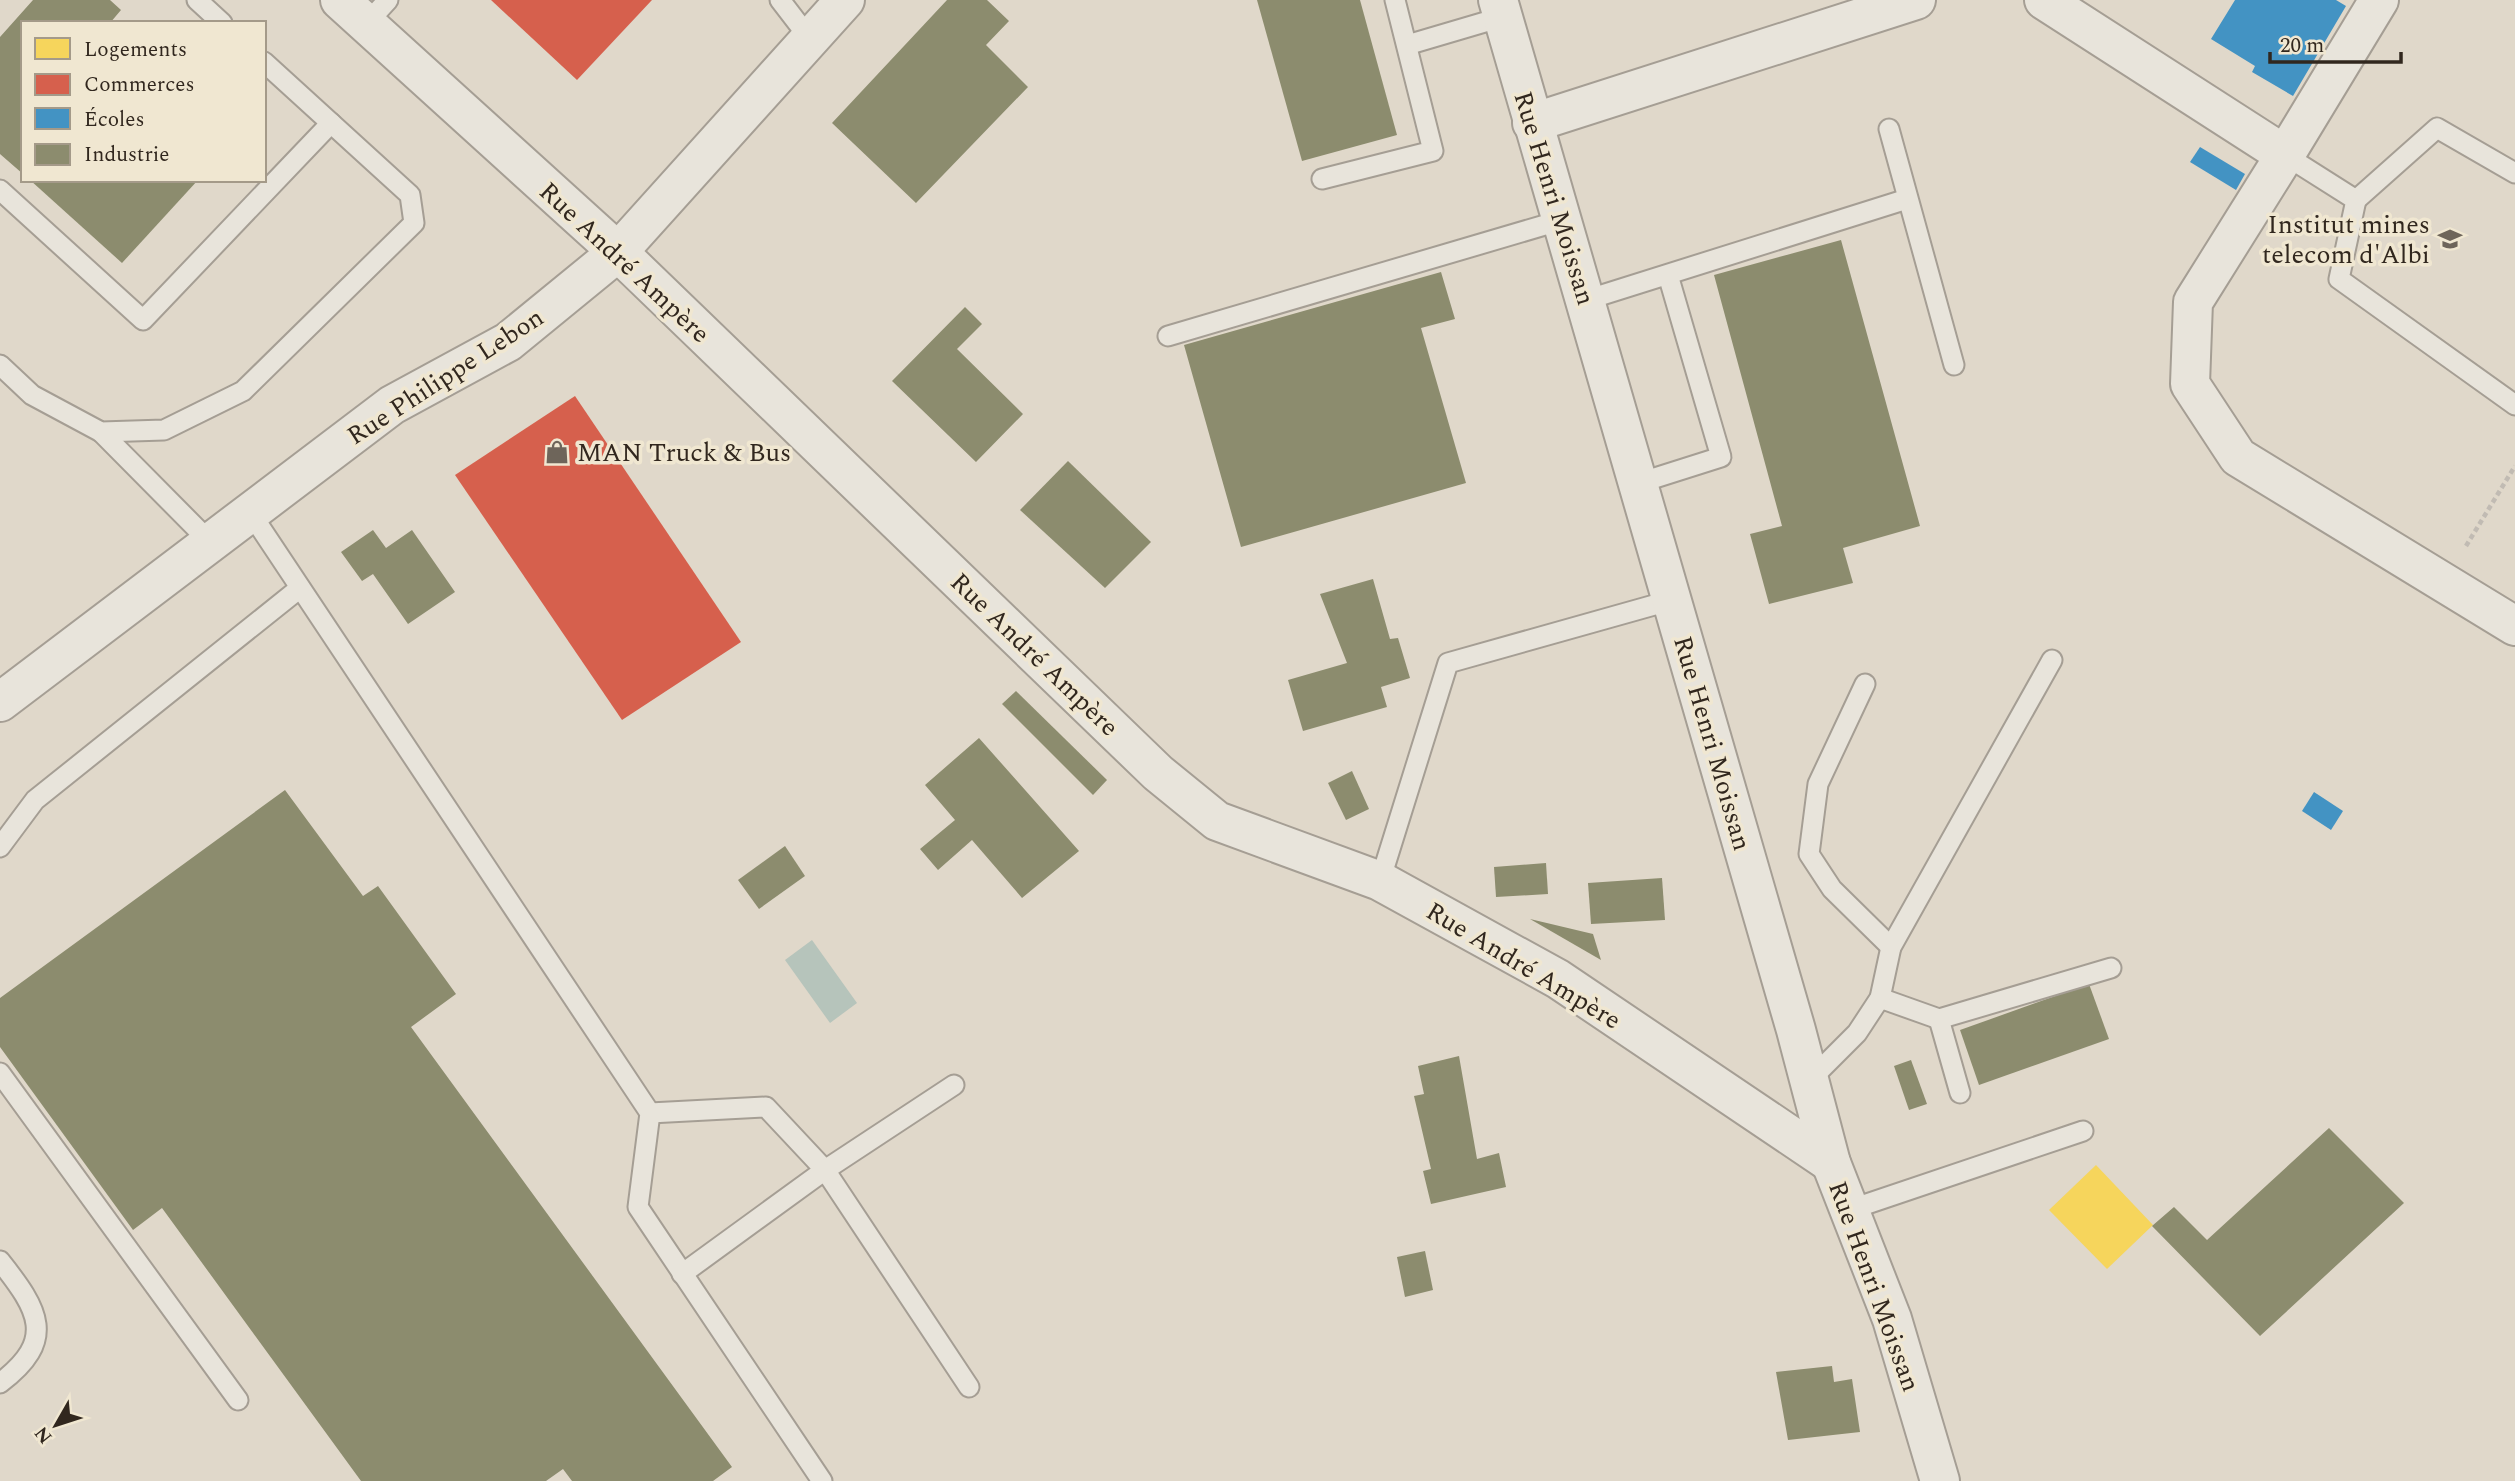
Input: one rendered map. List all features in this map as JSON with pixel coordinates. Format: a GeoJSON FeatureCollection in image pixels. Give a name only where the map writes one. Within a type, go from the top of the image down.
{"type":"FeatureCollection","features":[{"type":"Feature","properties":{"kind":"street","name":"Rue Philippe Lebon"},"geometry":{"type":"LineString","coordinates":[[0,702],[392,405],[508,342],[618,252],[845,0]]}},
{"type":"Feature","properties":{"kind":"street"},"geometry":{"type":"LineString","coordinates":[[1532,123],[1916,0]]}},
{"type":"Feature","properties":{"kind":"street"},"geometry":{"type":"LineString","coordinates":[[2044,0],[2285,155]]}},
{"type":"Feature","properties":{"kind":"street"},"geometry":{"type":"LineString","coordinates":[[2379,0],[2193,302],[2190,384],[2238,457],[2515,626]]}},
{"type":"Feature","properties":{"kind":"street","name":"Rue André Ampère"},"geometry":{"type":"LineString","coordinates":[[365,8],[1168,781],[1217,821],[1380,881],[1558,979],[1831,1163]]}},
{"type":"Feature","properties":{"kind":"street","name":"Rue Henri Moissan"},"geometry":{"type":"LineString","coordinates":[[1500,8],[1639,483],[1831,1163],[1892,1319],[1940,1481]]}},
{"type":"Feature","properties":{"kind":"lane"},"geometry":{"type":"LineString","coordinates":[[197,0],[220,21]]}},
{"type":"Feature","properties":{"kind":"lane"},"geometry":{"type":"LineString","coordinates":[[780,0],[810,39]]}},
{"type":"Feature","properties":{"kind":"lane"},"geometry":{"type":"LineString","coordinates":[[1322,179],[1433,151],[1395,0]]}},
{"type":"Feature","properties":{"kind":"lane"},"geometry":{"type":"LineString","coordinates":[[1407,45],[1500,8]]}},
{"type":"Feature","properties":{"kind":"lane"},"geometry":{"type":"LineString","coordinates":[[101,432],[164,429],[243,391],[414,223],[410,195],[266,64]]}},
{"type":"Feature","properties":{"kind":"lane"},"geometry":{"type":"LineString","coordinates":[[0,190],[143,320],[331,123]]}},
{"type":"Feature","properties":{"kind":"lane"},"geometry":{"type":"LineString","coordinates":[[2515,173],[2437,128],[2356,200],[2339,279],[2515,405]]}},
{"type":"Feature","properties":{"kind":"lane"},"geometry":{"type":"LineString","coordinates":[[1889,130],[1955,365]]}},
{"type":"Feature","properties":{"kind":"lane"},"geometry":{"type":"LineString","coordinates":[[2285,155],[2356,200]]}},
{"type":"Feature","properties":{"kind":"lane"},"geometry":{"type":"LineString","coordinates":[[1586,300],[1908,199]]}},
{"type":"Feature","properties":{"kind":"lane"},"geometry":{"type":"LineString","coordinates":[[1168,335],[1562,220]]}},
{"type":"Feature","properties":{"kind":"lane"},"geometry":{"type":"LineString","coordinates":[[1639,483],[1721,457],[1668,275]]}},
{"type":"Feature","properties":{"kind":"lane"},"geometry":{"type":"LineString","coordinates":[[0,365],[32,394],[101,432],[210,542]]}},
{"type":"Feature","properties":{"kind":"lane"},"geometry":{"type":"LineString","coordinates":[[250,512],[650,1113],[638,1207],[822,1481]]}},
{"type":"Feature","properties":{"kind":"lane"},"geometry":{"type":"LineString","coordinates":[[0,846],[35,800],[300,588]]}},
{"type":"Feature","properties":{"kind":"lane"},"geometry":{"type":"LineString","coordinates":[[1380,881],[1448,663],[1672,600]]}},
{"type":"Feature","properties":{"kind":"lane"},"geometry":{"type":"LineString","coordinates":[[1809,1080],[1857,1033],[1880,999],[1891,947],[2052,660]]}},
{"type":"Feature","properties":{"kind":"lane"},"geometry":{"type":"LineString","coordinates":[[1865,684],[1818,784],[1809,854],[1832,889],[1891,947]]}},
{"type":"Feature","properties":{"kind":"lane"},"geometry":{"type":"LineString","coordinates":[[1880,999],[1939,1019],[2112,968]]}},
{"type":"Feature","properties":{"kind":"lane"},"geometry":{"type":"LineString","coordinates":[[1939,1019],[1960,1093]]}},
{"type":"Feature","properties":{"kind":"lane"},"geometry":{"type":"LineString","coordinates":[[0,1073],[238,1400]]}},
{"type":"Feature","properties":{"kind":"lane"},"geometry":{"type":"LineString","coordinates":[[682,1274],[825,1170],[954,1085]]}},
{"type":"Feature","properties":{"kind":"lane"},"geometry":{"type":"LineString","coordinates":[[650,1113],[766,1107],[825,1170],[969,1387]]}},
{"type":"Feature","properties":{"kind":"lane"},"geometry":{"type":"LineString","coordinates":[[1849,1210],[2083,1131]]}},
{"type":"Feature","properties":{"kind":"lane"},"geometry":{"type":"LineString","coordinates":[[0,1261],[28,1296],[38,1332],[24,1365],[0,1383]]}},
{"type":"Feature","properties":{"kind":"path"},"geometry":{"type":"LineString","coordinates":[[2444,583],[2515,466]]}},
{"type":"Feature","properties":{"kind":"shaded area"},"geometry":{"type":"Polygon","coordinates":[[[812,940],[857,1003],[830,1023],[785,960],[812,940]]]}},
{"type":"Feature","properties":{"kind":"building: Logements"},"geometry":{"type":"Polygon","coordinates":[[[2096,1165],[2153,1225],[2107,1269],[2049,1210],[2096,1165]]]}},
{"type":"Feature","properties":{"kind":"building: Commerces"},"geometry":{"type":"Polygon","coordinates":[[[491,0],[652,0],[577,80],[491,0]]]}},
{"type":"Feature","properties":{"kind":"building: Commerces"},"geometry":{"type":"Polygon","coordinates":[[[575,396],[741,642],[622,720],[455,475],[575,396]]]}},
{"type":"Feature","properties":{"kind":"building: Écoles"},"geometry":{"type":"Polygon","coordinates":[[[2235,0],[2336,0],[2346,6],[2293,96],[2252,72],[2255,66],[2211,39],[2235,0]]]}},
{"type":"Feature","properties":{"kind":"building: Écoles"},"geometry":{"type":"Polygon","coordinates":[[[2200,147],[2245,174],[2236,190],[2190,162],[2200,147]]]}},
{"type":"Feature","properties":{"kind":"building: Écoles"},"geometry":{"type":"Polygon","coordinates":[[[2314,792],[2343,811],[2331,830],[2302,811],[2314,792]]]}},
{"type":"Feature","properties":{"kind":"building: Industrie"},"geometry":{"type":"Polygon","coordinates":[[[33,0],[110,0],[121,10],[112,21],[21,21],[21,172],[0,154],[0,37],[33,0]]]}},
{"type":"Feature","properties":{"kind":"building: Industrie"},"geometry":{"type":"Polygon","coordinates":[[[947,0],[987,0],[1009,21],[986,45],[1028,87],[916,203],[832,123],[947,0]]]}},
{"type":"Feature","properties":{"kind":"building: Industrie"},"geometry":{"type":"Polygon","coordinates":[[[1257,0],[1360,0],[1397,135],[1302,161],[1257,0]]]}},
{"type":"Feature","properties":{"kind":"building: Industrie"},"geometry":{"type":"Polygon","coordinates":[[[32,182],[196,182],[122,263],[32,182]]]}},
{"type":"Feature","properties":{"kind":"building: Industrie"},"geometry":{"type":"Polygon","coordinates":[[[1841,240],[1920,526],[1843,548],[1853,583],[1769,604],[1750,534],[1782,526],[1714,275],[1841,240]]]}},
{"type":"Feature","properties":{"kind":"building: Industrie"},"geometry":{"type":"Polygon","coordinates":[[[1441,272],[1455,319],[1421,328],[1466,483],[1241,547],[1184,345],[1441,272]]]}},
{"type":"Feature","properties":{"kind":"building: Industrie"},"geometry":{"type":"Polygon","coordinates":[[[965,307],[982,324],[957,349],[1023,414],[976,462],[892,381],[965,307]]]}},
{"type":"Feature","properties":{"kind":"building: Industrie"},"geometry":{"type":"Polygon","coordinates":[[[1068,461],[1151,542],[1105,588],[1020,510],[1068,461]]]}},
{"type":"Feature","properties":{"kind":"building: Industrie"},"geometry":{"type":"Polygon","coordinates":[[[373,530],[386,548],[412,530],[455,592],[408,624],[373,574],[362,581],[341,552],[373,530]]]}},
{"type":"Feature","properties":{"kind":"building: Industrie"},"geometry":{"type":"Polygon","coordinates":[[[1373,579],[1390,639],[1398,638],[1410,678],[1381,687],[1387,707],[1303,731],[1288,680],[1347,663],[1320,594],[1373,579]]]}},
{"type":"Feature","properties":{"kind":"building: Industrie"},"geometry":{"type":"Polygon","coordinates":[[[1016,691],[1107,780],[1093,795],[1002,704],[1016,691]]]}},
{"type":"Feature","properties":{"kind":"building: Industrie"},"geometry":{"type":"Polygon","coordinates":[[[979,738],[1079,851],[1022,898],[972,840],[938,870],[920,849],[955,820],[925,785],[979,738]]]}},
{"type":"Feature","properties":{"kind":"building: Industrie"},"geometry":{"type":"Polygon","coordinates":[[[1352,771],[1369,809],[1346,820],[1328,783],[1352,771]]]}},
{"type":"Feature","properties":{"kind":"building: Industrie"},"geometry":{"type":"Polygon","coordinates":[[[285,790],[363,896],[378,886],[456,994],[411,1027],[732,1467],[713,1481],[572,1481],[563,1469],[546,1481],[361,1481],[162,1208],[133,1230],[0,1047],[0,998],[285,790]]]}},
{"type":"Feature","properties":{"kind":"building: Industrie"},"geometry":{"type":"Polygon","coordinates":[[[785,846],[805,876],[759,909],[738,880],[785,846]]]}},
{"type":"Feature","properties":{"kind":"building: Industrie"},"geometry":{"type":"Polygon","coordinates":[[[1546,863],[1548,894],[1496,897],[1494,867],[1546,863]]]}},
{"type":"Feature","properties":{"kind":"building: Industrie"},"geometry":{"type":"Polygon","coordinates":[[[1662,878],[1665,920],[1591,924],[1588,883],[1662,878]]]}},
{"type":"Feature","properties":{"kind":"building: Industrie"},"geometry":{"type":"Polygon","coordinates":[[[1530,919],[1593,934],[1601,960],[1530,919]]]}},
{"type":"Feature","properties":{"kind":"building: Industrie"},"geometry":{"type":"Polygon","coordinates":[[[2089,984],[2109,1039],[1979,1085],[1960,1030],[2089,984]]]}},
{"type":"Feature","properties":{"kind":"building: Industrie"},"geometry":{"type":"Polygon","coordinates":[[[1459,1056],[1477,1159],[1499,1153],[1506,1187],[1431,1204],[1423,1171],[1431,1169],[1414,1096],[1424,1094],[1418,1066],[1459,1056]]]}},
{"type":"Feature","properties":{"kind":"building: Industrie"},"geometry":{"type":"Polygon","coordinates":[[[1911,1060],[1927,1104],[1909,1110],[1894,1066],[1911,1060]]]}},
{"type":"Feature","properties":{"kind":"building: Industrie"},"geometry":{"type":"Polygon","coordinates":[[[2329,1128],[2404,1203],[2260,1336],[2152,1226],[2174,1207],[2207,1240],[2329,1128]]]}},
{"type":"Feature","properties":{"kind":"building: Industrie"},"geometry":{"type":"Polygon","coordinates":[[[1425,1251],[1433,1290],[1405,1297],[1397,1257],[1425,1251]]]}},
{"type":"Feature","properties":{"kind":"building: Industrie"},"geometry":{"type":"Polygon","coordinates":[[[1832,1366],[1834,1382],[1852,1379],[1860,1432],[1788,1440],[1776,1372],[1832,1366]]]}},
{"type":"Feature","properties":{"kind":"place","name":"Institut mines telecom d'Albi"},"geometry":{"type":"Point","coordinates":[2450,239]}},
{"type":"Feature","properties":{"kind":"place","name":"MAN Truck & Bus"},"geometry":{"type":"Point","coordinates":[557,452]}}]}
